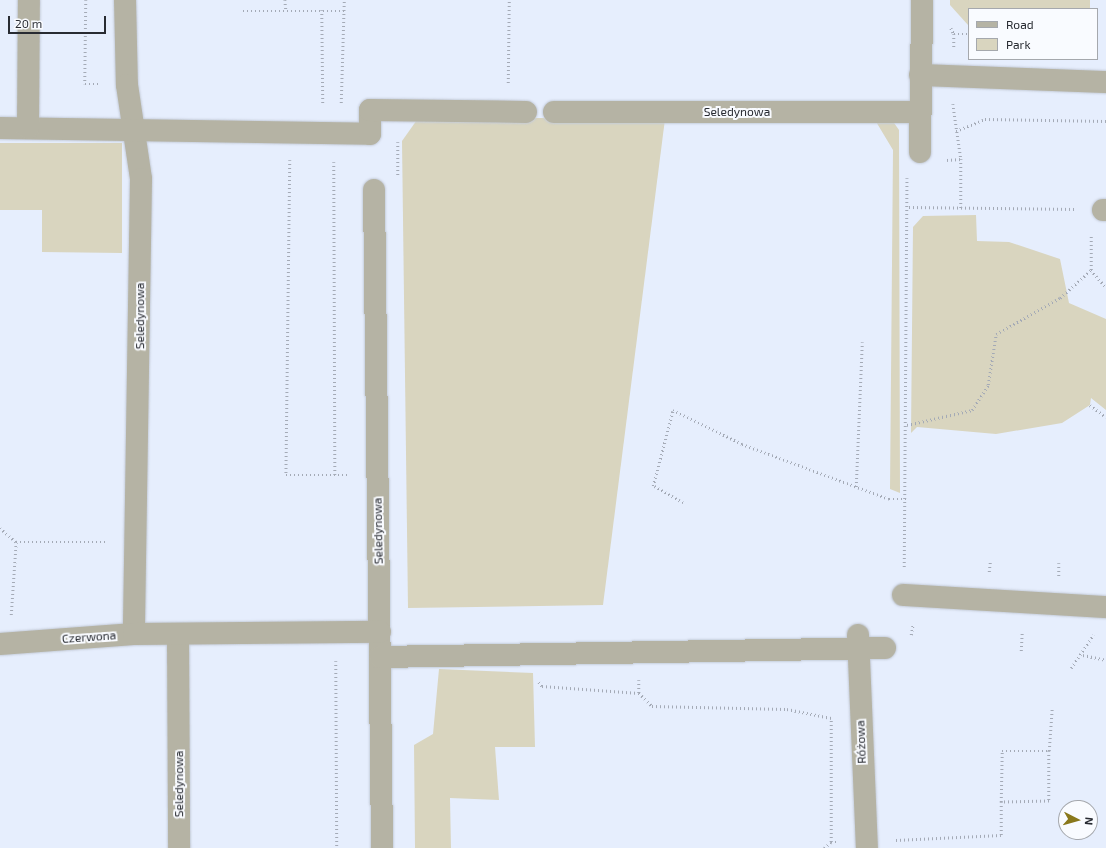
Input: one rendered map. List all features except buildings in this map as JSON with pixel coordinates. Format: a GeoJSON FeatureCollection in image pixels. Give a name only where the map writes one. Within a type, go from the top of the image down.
{"type":"FeatureCollection","features":[{"type":"Feature","properties":{"kind":"street"},"geometry":{"type":"LineString","coordinates":[[28,128],[29,0]]}},
{"type":"Feature","properties":{"kind":"street","name":"Seledynowa"},"geometry":{"type":"LineString","coordinates":[[125,0],[127,85],[141,179],[134,634]]}},
{"type":"Feature","properties":{"kind":"street"},"geometry":{"type":"LineString","coordinates":[[920,152],[922,0]]}},
{"type":"Feature","properties":{"kind":"street"},"geometry":{"type":"LineString","coordinates":[[920,75],[1106,82]]}},
{"type":"Feature","properties":{"kind":"street"},"geometry":{"type":"LineString","coordinates":[[0,128],[370,134],[370,110],[517,112]]}},
{"type":"Feature","properties":{"kind":"street","name":"Seledynowa"},"geometry":{"type":"LineString","coordinates":[[554,112],[920,112]]}},
{"type":"Feature","properties":{"kind":"street","name":"Seledynowa"},"geometry":{"type":"LineString","coordinates":[[374,190],[382,848]]}},
{"type":"Feature","properties":{"kind":"street"},"geometry":{"type":"LineString","coordinates":[[903,595],[1101,607]]}},
{"type":"Feature","properties":{"kind":"street"},"geometry":{"type":"LineString","coordinates":[[178,634],[380,632]]}},
{"type":"Feature","properties":{"kind":"street","name":"Czerwona"},"geometry":{"type":"LineString","coordinates":[[4,643],[134,634],[178,634]]}},
{"type":"Feature","properties":{"kind":"street","name":"Seledynowa"},"geometry":{"type":"LineString","coordinates":[[178,634],[179,848]]}},
{"type":"Feature","properties":{"kind":"street"},"geometry":{"type":"LineString","coordinates":[[380,657],[640,653],[858,642],[885,648]]}},
{"type":"Feature","properties":{"kind":"street","name":"Różowa"},"geometry":{"type":"LineString","coordinates":[[858,642],[866,845]]}},
{"type":"Feature","properties":{"kind":"path"},"geometry":{"type":"LineString","coordinates":[[86,0],[85,84],[95,84]]}},
{"type":"Feature","properties":{"kind":"path"},"geometry":{"type":"LineString","coordinates":[[285,0],[286,9]]}},
{"type":"Feature","properties":{"kind":"path"},"geometry":{"type":"LineString","coordinates":[[336,475],[337,134],[341,104],[344,0]]}},
{"type":"Feature","properties":{"kind":"path"},"geometry":{"type":"LineString","coordinates":[[509,0],[517,112]]}},
{"type":"Feature","properties":{"kind":"path"},"geometry":{"type":"LineString","coordinates":[[243,11],[286,9],[344,12]]}},
{"type":"Feature","properties":{"kind":"path"},"geometry":{"type":"LineString","coordinates":[[322,10],[322,104],[328,104]]}},
{"type":"Feature","properties":{"kind":"path"},"geometry":{"type":"LineString","coordinates":[[954,34],[968,34]]}},
{"type":"Feature","properties":{"kind":"path"},"geometry":{"type":"LineString","coordinates":[[953,99],[956,131],[961,159],[961,209]]}},
{"type":"Feature","properties":{"kind":"path"},"geometry":{"type":"LineString","coordinates":[[335,104],[341,104]]}},
{"type":"Feature","properties":{"kind":"path"},"geometry":{"type":"LineString","coordinates":[[956,131],[985,119],[1106,121]]}},
{"type":"Feature","properties":{"kind":"path"},"geometry":{"type":"LineString","coordinates":[[291,133],[286,475],[378,474]]}},
{"type":"Feature","properties":{"kind":"path"},"geometry":{"type":"LineString","coordinates":[[903,595],[907,499],[909,207],[1078,210]]}},
{"type":"Feature","properties":{"kind":"path"},"geometry":{"type":"LineString","coordinates":[[1091,232],[1091,270],[1106,287]]}},
{"type":"Feature","properties":{"kind":"path"},"geometry":{"type":"LineString","coordinates":[[907,425],[972,410],[988,385],[996,334],[1060,298],[1091,270]]}},
{"type":"Feature","properties":{"kind":"path"},"geometry":{"type":"LineString","coordinates":[[856,486],[862,342]]}},
{"type":"Feature","properties":{"kind":"path"},"geometry":{"type":"LineString","coordinates":[[1090,405],[1106,417]]}},
{"type":"Feature","properties":{"kind":"path"},"geometry":{"type":"LineString","coordinates":[[683,503],[653,486],[673,410],[742,444],[889,499],[907,499]]}},
{"type":"Feature","properties":{"kind":"path"},"geometry":{"type":"LineString","coordinates":[[0,528],[16,542],[136,542]]}},
{"type":"Feature","properties":{"kind":"path"},"geometry":{"type":"LineString","coordinates":[[4,643],[16,542]]}},
{"type":"Feature","properties":{"kind":"path"},"geometry":{"type":"LineString","coordinates":[[1071,668],[1093,640],[1101,607]]}},
{"type":"Feature","properties":{"kind":"path"},"geometry":{"type":"LineString","coordinates":[[335,632],[337,848]]}},
{"type":"Feature","properties":{"kind":"path"},"geometry":{"type":"LineString","coordinates":[[639,693],[640,653]]}},
{"type":"Feature","properties":{"kind":"path"},"geometry":{"type":"LineString","coordinates":[[522,655],[542,686],[639,693],[652,706],[787,709],[831,718]]}},
{"type":"Feature","properties":{"kind":"path"},"geometry":{"type":"LineString","coordinates":[[1082,655],[1106,660]]}},
{"type":"Feature","properties":{"kind":"path"},"geometry":{"type":"LineString","coordinates":[[1001,802],[1049,801],[1049,751],[1052,708]]}},
{"type":"Feature","properties":{"kind":"path"},"geometry":{"type":"LineString","coordinates":[[831,710],[831,842]]}},
{"type":"Feature","properties":{"kind":"path"},"geometry":{"type":"LineString","coordinates":[[824,848],[831,842],[866,845],[1001,835],[1002,751],[1049,751]]}},
{"type":"Feature","properties":{"kind":"green space"},"geometry":{"type":"Polygon","coordinates":[[[950,0],[1090,0],[1090,8],[968,8],[968,25],[950,5],[950,0]]]}},
{"type":"Feature","properties":{"kind":"green space"},"geometry":{"type":"Polygon","coordinates":[[[419,117],[665,119],[603,605],[408,608],[402,141],[419,117]]]}},
{"type":"Feature","properties":{"kind":"green space"},"geometry":{"type":"Polygon","coordinates":[[[875,120],[892,120],[899,130],[900,493],[890,489],[893,150],[875,120]]]}},
{"type":"Feature","properties":{"kind":"green space"},"geometry":{"type":"Polygon","coordinates":[[[0,143],[122,143],[122,253],[42,252],[42,210],[0,210],[0,143]]]}},
{"type":"Feature","properties":{"kind":"green space"},"geometry":{"type":"Polygon","coordinates":[[[976,215],[977,241],[1009,242],[1060,259],[1069,303],[1106,319],[1106,410],[1091,398],[1090,405],[1062,423],[996,434],[917,427],[911,433],[913,227],[923,216],[976,215]]]}},
{"type":"Feature","properties":{"kind":"green space"},"geometry":{"type":"Polygon","coordinates":[[[439,669],[533,673],[535,747],[495,747],[499,800],[450,798],[451,848],[415,848],[414,745],[433,734],[439,669]]]}}]}
